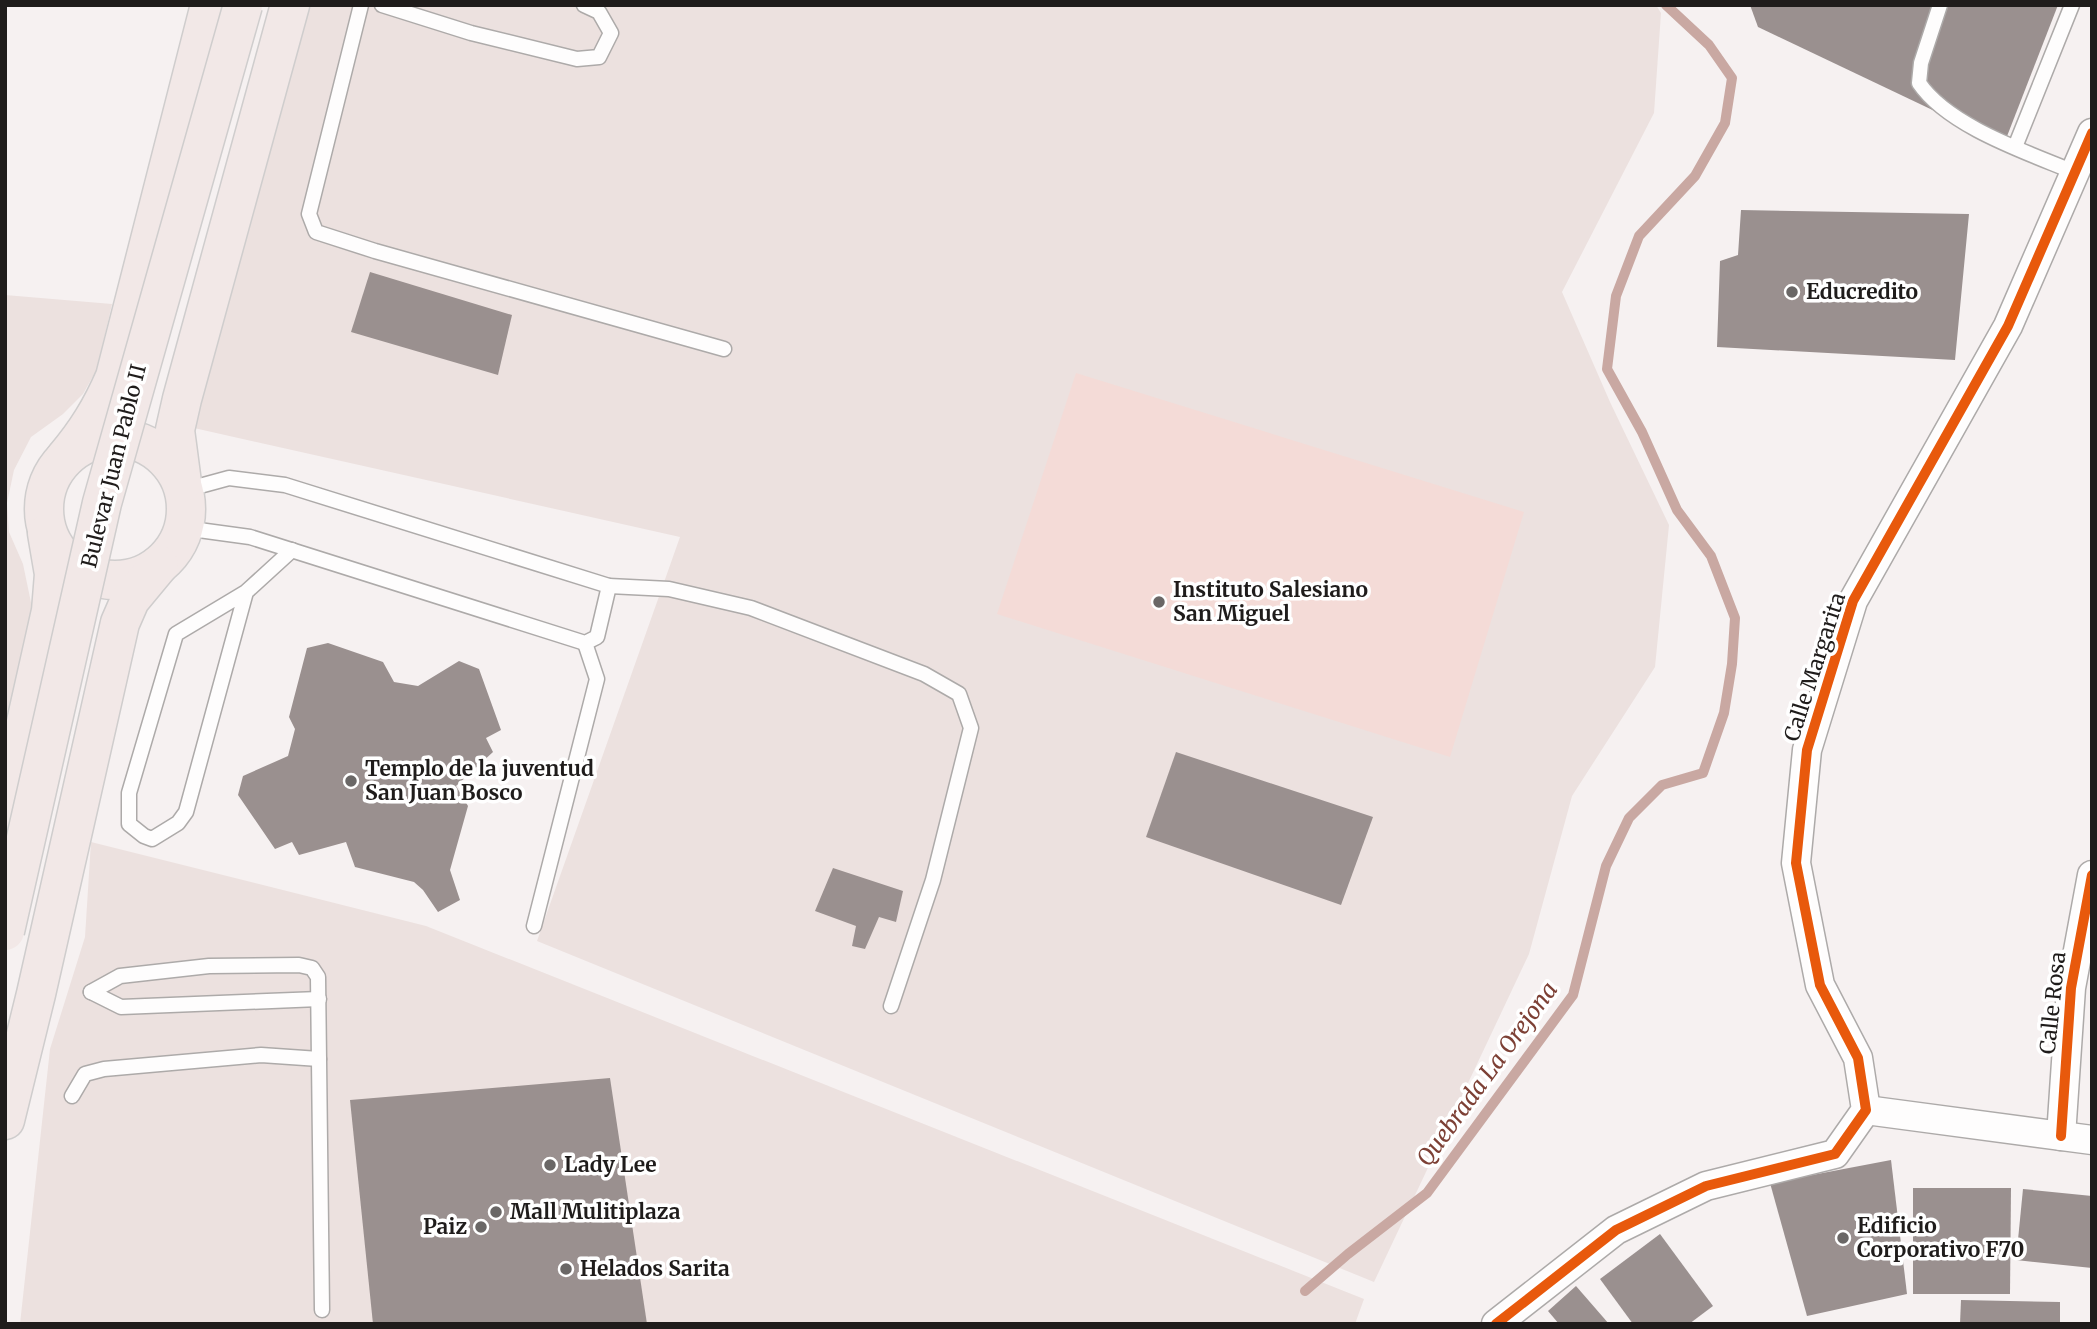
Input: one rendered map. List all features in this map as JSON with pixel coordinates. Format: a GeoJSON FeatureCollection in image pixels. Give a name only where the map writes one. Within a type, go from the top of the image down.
{"type":"FeatureCollection","features":[{"type":"Feature","properties":{"kind":"main road","name":"Bulevar Juan Pablo II"},"geometry":{"type":"LineString","coordinates":[[65,458],[87,432],[115,377],[210,5]]}},
{"type":"Feature","properties":{"kind":"main road","name":"Bulevar Juan Pablo II"},"geometry":{"type":"LineString","coordinates":[[5,931],[102,503],[243,5]]}},
{"type":"Feature","properties":{"kind":"main road"},"geometry":{"type":"LineString","coordinates":[[5,1120],[40,980],[120,623],[130,600],[175,549],[183,501],[175,430],[290,5]]}},
{"type":"Feature","properties":{"kind":"main road"},"geometry":{"type":"LineString","coordinates":[[159,565],[139,576],[117,581],[95,578],[73,567],[56,549],[46,527],[44,502],[51,478],[65,458],[85,445],[108,438],[133,439],[153,448],[170,464],[183,501]]}},
{"type":"Feature","properties":{"kind":"main road","name":"Bulevar Juan Pablo II"},"geometry":{"type":"LineString","coordinates":[[5,816],[51,611],[54,574],[46,527]]}},
{"type":"Feature","properties":{"kind":"street","name":"Calle Margarita"},"geometry":{"type":"LineString","coordinates":[[1866,1110],[1858,1058],[1820,985],[1796,863],[1807,750],[1853,601],[2008,326],[2092,133]]}},
{"type":"Feature","properties":{"kind":"street","name":"Calle Rosa"},"geometry":{"type":"LineString","coordinates":[[2062,1136],[2071,988],[2092,875]]}},
{"type":"Feature","properties":{"kind":"street"},"geometry":{"type":"LineString","coordinates":[[1496,1324],[1627,1224],[1706,1185],[1836,1154],[1866,1110],[2092,1140]]}},
{"type":"Feature","properties":{"kind":"lane"},"geometry":{"type":"LineString","coordinates":[[360,5],[309,214],[316,232],[724,349]]}},
{"type":"Feature","properties":{"kind":"lane"},"geometry":{"type":"LineString","coordinates":[[382,5],[471,33],[578,59],[598,57],[611,33],[599,12],[584,5]]}},
{"type":"Feature","properties":{"kind":"lane"},"geometry":{"type":"LineString","coordinates":[[1940,5],[1921,63],[1919,83],[1928,97],[1945,111],[2015,147],[2074,172]]}},
{"type":"Feature","properties":{"kind":"lane"},"geometry":{"type":"LineString","coordinates":[[2015,147],[2072,5]]}},
{"type":"Feature","properties":{"kind":"lane"},"geometry":{"type":"LineString","coordinates":[[183,501],[229,478],[285,485],[609,586],[669,589],[751,608],[898,663],[959,694],[971,728],[933,880],[891,1006]]}},
{"type":"Feature","properties":{"kind":"lane"},"geometry":{"type":"LineString","coordinates":[[183,501],[250,537],[585,643],[597,637],[609,586]]}},
{"type":"Feature","properties":{"kind":"lane"},"geometry":{"type":"LineString","coordinates":[[246,592],[186,812],[178,823],[152,839],[144,836],[129,824],[128,793],[176,635],[246,592],[292,550]]}},
{"type":"Feature","properties":{"kind":"lane"},"geometry":{"type":"LineString","coordinates":[[534,926],[597,679],[585,643]]}},
{"type":"Feature","properties":{"kind":"lane"},"geometry":{"type":"LineString","coordinates":[[319,999],[121,1007],[91,992],[120,976],[209,966],[299,965],[312,968],[318,977],[319,999],[322,1310]]}},
{"type":"Feature","properties":{"kind":"lane"},"geometry":{"type":"LineString","coordinates":[[72,1096],[85,1074],[104,1069],[261,1055],[319,1059]]}},
{"type":"Feature","properties":{"kind":"shaded area","name":"Instituto Salesiano San Miguel"},"geometry":{"type":"Polygon","coordinates":[[[303,5],[1656,5],[1661,13],[1654,113],[1562,292],[1610,402],[1669,525],[1655,667],[1572,796],[1529,954],[1374,1282],[537,941],[680,537],[194,428],[303,5]]]}},
{"type":"Feature","properties":{"kind":"shaded area"},"geometry":{"type":"Polygon","coordinates":[[[5,295],[112,304],[97,369],[83,394],[63,414],[31,437],[14,470],[7,503],[9,532],[23,564],[34,617],[5,743],[5,295]]]}},
{"type":"Feature","properties":{"kind":"shaded area"},"geometry":{"type":"Polygon","coordinates":[[[1076,373],[1524,512],[1450,757],[997,614],[1076,373]]]}},
{"type":"Feature","properties":{"kind":"shaded area"},"geometry":{"type":"Polygon","coordinates":[[[91,842],[426,926],[1364,1299],[1355,1324],[20,1324],[50,1049],[85,937],[91,842]]]}},
{"type":"Feature","properties":{"kind":"building"},"geometry":{"type":"Polygon","coordinates":[[[1750,5],[2058,5],[2004,144],[1758,27],[1750,5]]]}},
{"type":"Feature","properties":{"kind":"building"},"geometry":{"type":"Polygon","coordinates":[[[1741,210],[1969,214],[1955,360],[1717,347],[1720,261],[1738,255],[1741,210]]]}},
{"type":"Feature","properties":{"kind":"building"},"geometry":{"type":"Polygon","coordinates":[[[370,272],[512,315],[498,375],[351,332],[370,272]]]}},
{"type":"Feature","properties":{"kind":"building","name":"Templo de la juventud San Juan Bosco"},"geometry":{"type":"Polygon","coordinates":[[[328,643],[383,662],[394,682],[418,686],[459,661],[479,669],[501,730],[486,738],[493,752],[456,786],[468,806],[450,870],[460,900],[438,912],[414,882],[355,867],[346,842],[299,855],[292,842],[275,849],[238,795],[243,776],[288,756],[295,729],[289,717],[307,648],[328,643]]]}},
{"type":"Feature","properties":{"kind":"building"},"geometry":{"type":"Polygon","coordinates":[[[1176,752],[1373,817],[1341,905],[1146,837],[1176,752]]]}},
{"type":"Feature","properties":{"kind":"building"},"geometry":{"type":"Polygon","coordinates":[[[833,868],[903,891],[896,922],[879,917],[865,949],[852,946],[856,926],[815,911],[833,868]]]}},
{"type":"Feature","properties":{"kind":"building","name":"Mall Mulitiplaza"},"geometry":{"type":"Polygon","coordinates":[[[610,1078],[647,1324],[373,1324],[350,1100],[610,1078]]]}},
{"type":"Feature","properties":{"kind":"building","name":"Edificio Corporativo F70"},"geometry":{"type":"Polygon","coordinates":[[[1891,1160],[1907,1294],[1807,1316],[1770,1183],[1891,1160]]]}},
{"type":"Feature","properties":{"kind":"building"},"geometry":{"type":"Polygon","coordinates":[[[1913,1188],[2011,1188],[2010,1294],[1913,1294],[1913,1188]]]}},
{"type":"Feature","properties":{"kind":"building"},"geometry":{"type":"Polygon","coordinates":[[[2023,1189],[2092,1196],[2092,1268],[2016,1260],[2023,1189]]]}},
{"type":"Feature","properties":{"kind":"building"},"geometry":{"type":"Polygon","coordinates":[[[1660,1234],[1713,1306],[1689,1324],[1633,1324],[1600,1279],[1660,1234]]]}},
{"type":"Feature","properties":{"kind":"building"},"geometry":{"type":"Polygon","coordinates":[[[1576,1286],[1609,1324],[1559,1324],[1548,1311],[1576,1286]]]}},
{"type":"Feature","properties":{"kind":"building"},"geometry":{"type":"Polygon","coordinates":[[[1961,1300],[2060,1302],[2060,1324],[1960,1324],[1961,1300]]]}},
{"type":"Feature","properties":{"kind":"waterway","name":"Quebrada La Orejona"},"geometry":{"type":"LineString","coordinates":[[1305,1291],[1427,1193],[1573,995],[1606,866],[1629,818],[1662,785],[1703,773],[1724,713],[1732,664],[1735,618],[1711,556],[1677,510],[1642,432],[1607,369],[1616,296],[1639,236],[1695,176],[1725,123],[1732,78],[1709,45],[1666,5]]}},
{"type":"Feature","properties":{"kind":"cycle path"},"geometry":{"type":"LineString","coordinates":[[1496,1324],[1616,1230],[1706,1186],[1835,1154],[1866,1110],[1858,1058],[1820,985],[1796,863],[1807,750],[1853,601],[2008,326],[2092,133]]}},
{"type":"Feature","properties":{"kind":"cycle path"},"geometry":{"type":"LineString","coordinates":[[2061,1136],[2071,988],[2092,875]]}},
{"type":"Feature","properties":{"kind":"place","name":"Educredito"},"geometry":{"type":"Point","coordinates":[1792,292]}},
{"type":"Feature","properties":{"kind":"place","name":"Instituto Salesiano San Miguel"},"geometry":{"type":"Point","coordinates":[1159,602]}},
{"type":"Feature","properties":{"kind":"place","name":"Templo de la juventud San Juan Bosco"},"geometry":{"type":"Point","coordinates":[351,781]}},
{"type":"Feature","properties":{"kind":"place","name":"Lady Lee"},"geometry":{"type":"Point","coordinates":[550,1165]}},
{"type":"Feature","properties":{"kind":"place","name":"Mall Mulitiplaza"},"geometry":{"type":"Point","coordinates":[496,1212]}},
{"type":"Feature","properties":{"kind":"place","name":"Paiz"},"geometry":{"type":"Point","coordinates":[481,1227]}},
{"type":"Feature","properties":{"kind":"place","name":"Edificio Corporativo F70"},"geometry":{"type":"Point","coordinates":[1843,1238]}},
{"type":"Feature","properties":{"kind":"place","name":"Helados Sarita"},"geometry":{"type":"Point","coordinates":[566,1269]}}]}
